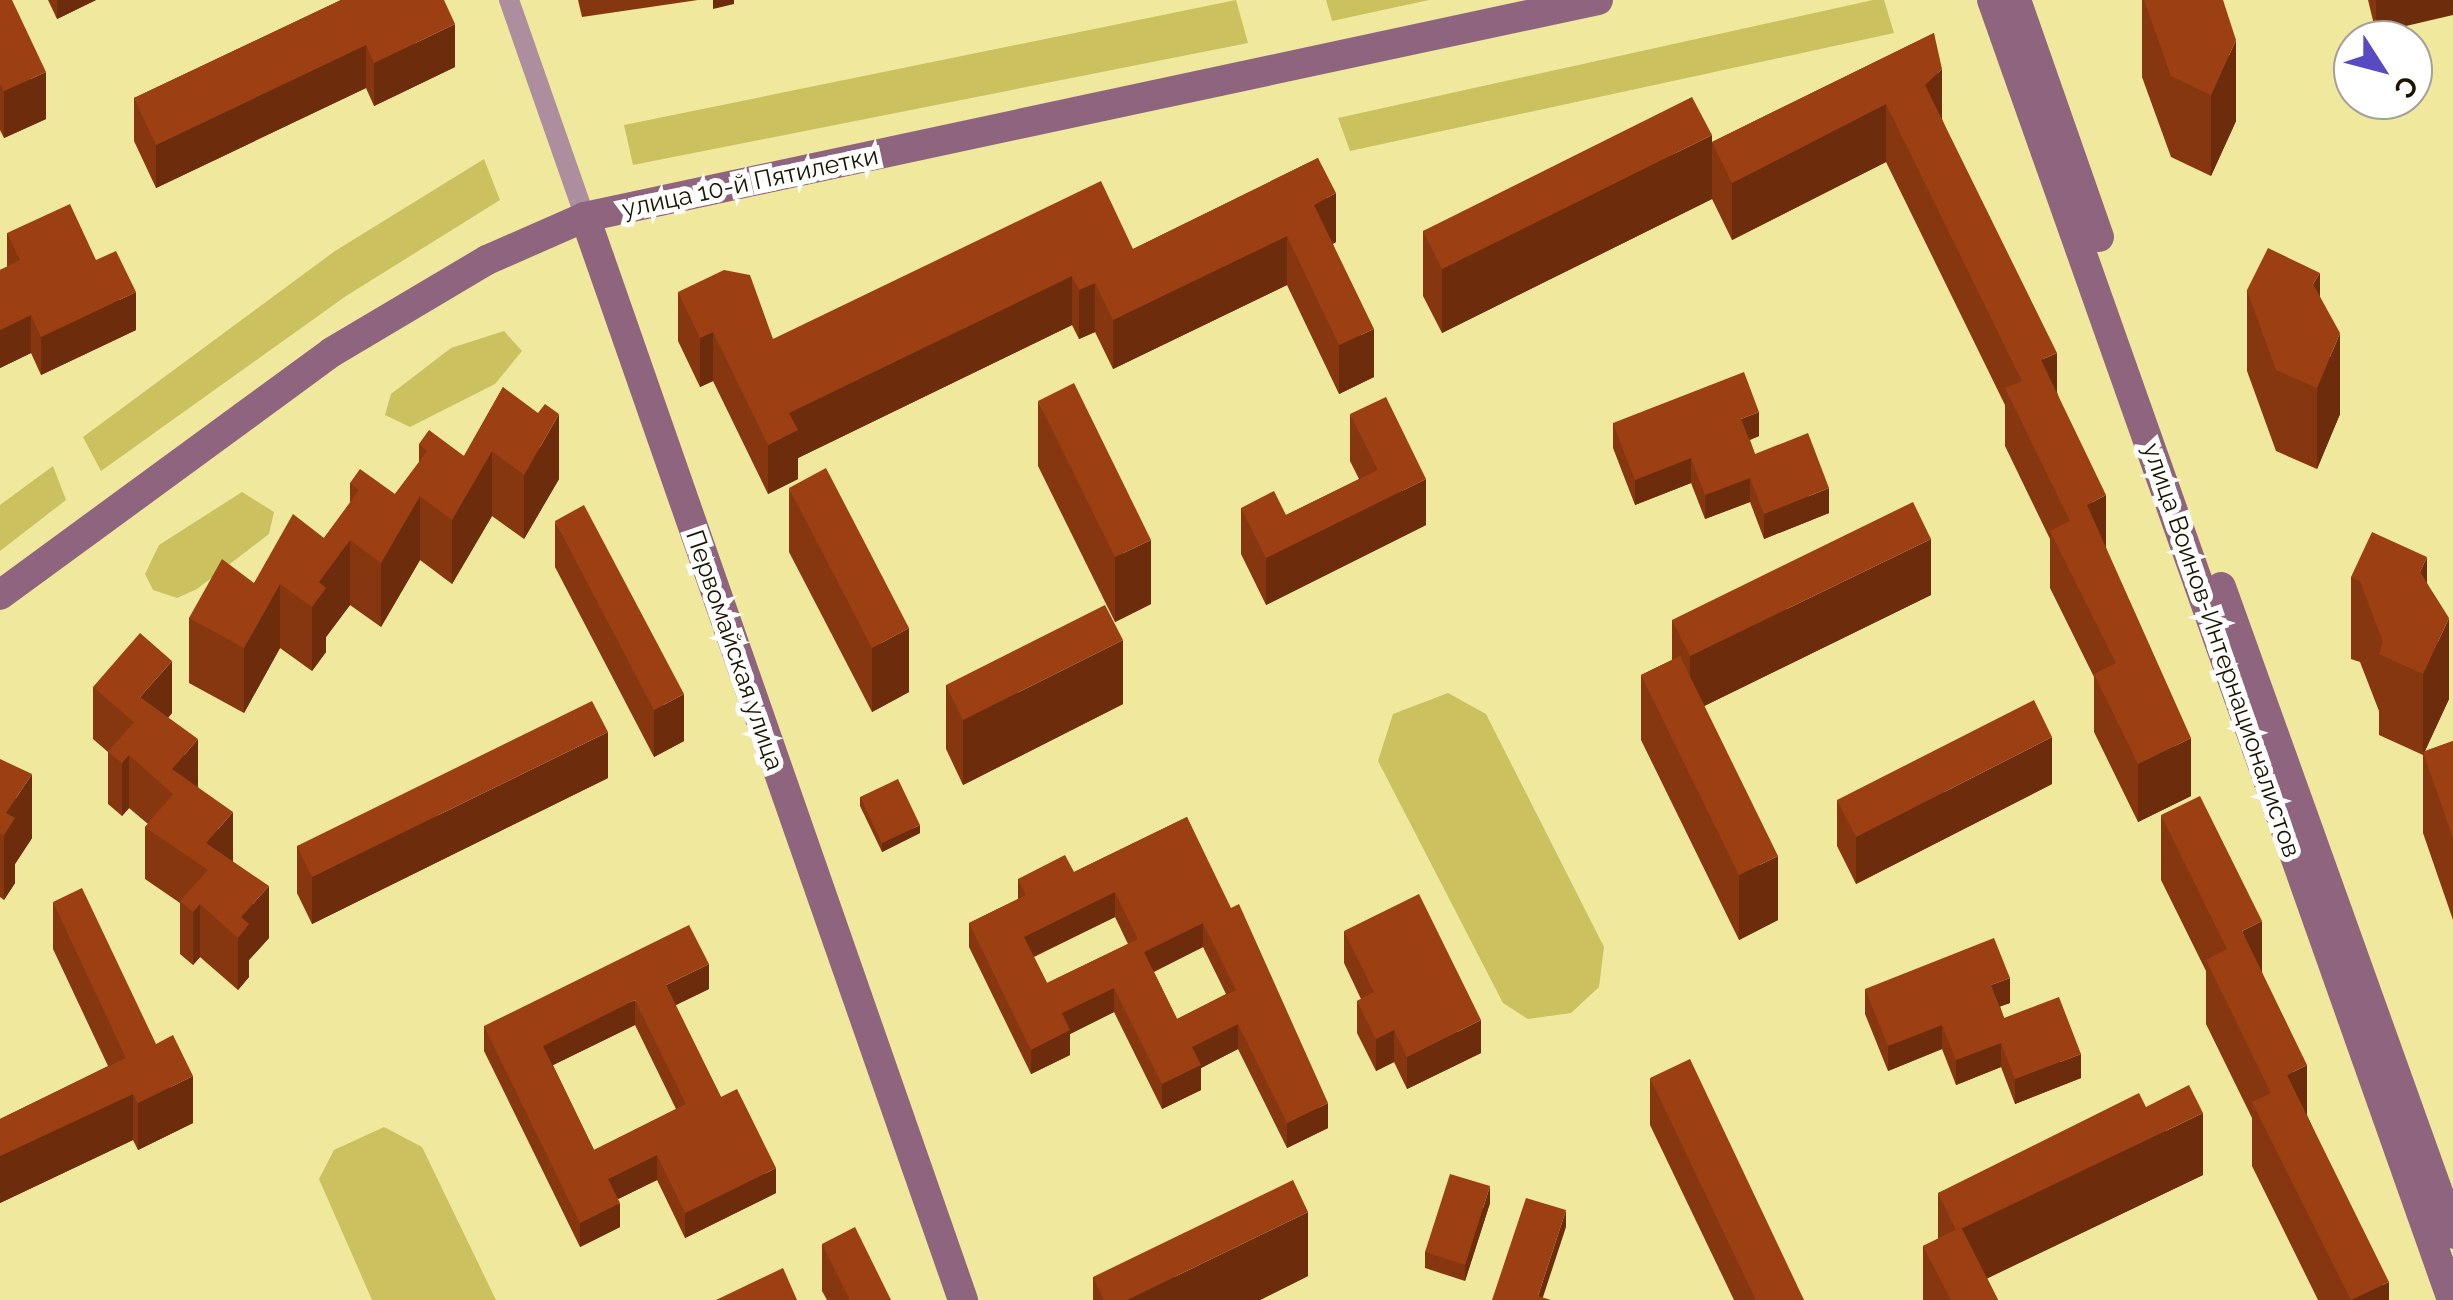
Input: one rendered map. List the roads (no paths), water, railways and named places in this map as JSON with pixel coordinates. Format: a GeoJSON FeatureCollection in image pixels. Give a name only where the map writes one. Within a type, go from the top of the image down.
{"type":"FeatureCollection","features":[{"type":"Feature","properties":{"kind":"main road","name":"улица 10-й Пятилетки"},"geometry":{"type":"LineString","coordinates":[[0,595],[332,352],[487,260],[585,218],[1598,0]]}},
{"type":"Feature","properties":{"kind":"main road","name":"улица Воинов-Интернационалистов"},"geometry":{"type":"LineString","coordinates":[[1992,0],[2417,1169],[2452,1300]]}},
{"type":"Feature","properties":{"kind":"main road","name":"улица Воинов-Интернационалистов"},"geometry":{"type":"LineString","coordinates":[[2016,0],[2276,780]]}},
{"type":"Feature","properties":{"kind":"main road","name":"Первомайская улица"},"geometry":{"type":"LineString","coordinates":[[585,218],[963,1300]]}},
{"type":"Feature","properties":{"kind":"main road","name":"улица Воинов-Интернационалистов"},"geometry":{"type":"LineString","coordinates":[[2417,1169],[2453,1234]]}},
{"type":"Feature","properties":{"kind":"street","name":"Первомайская улица"},"geometry":{"type":"LineString","coordinates":[[509,0],[585,218]]}}]}
